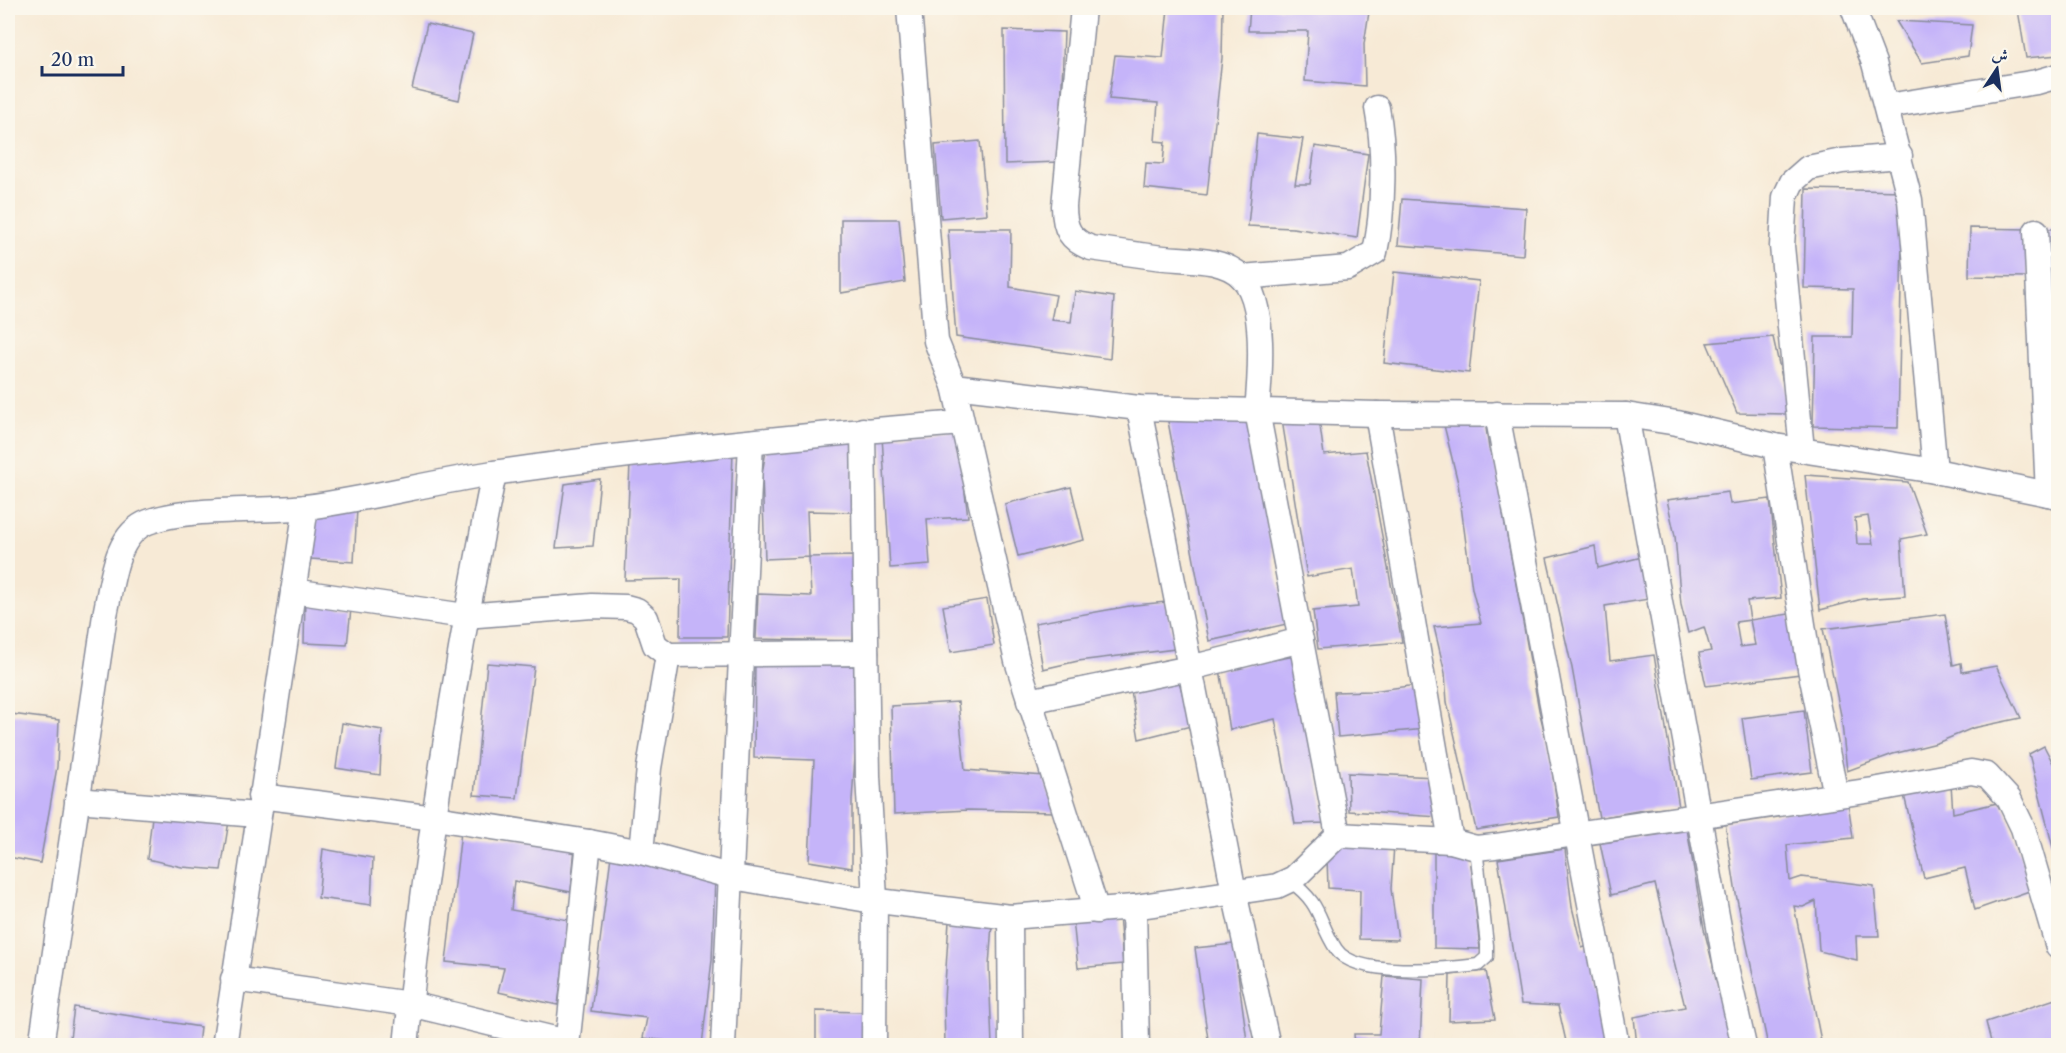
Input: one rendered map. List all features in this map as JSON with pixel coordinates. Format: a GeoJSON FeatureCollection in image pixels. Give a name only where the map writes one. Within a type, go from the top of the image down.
{"type":"FeatureCollection","features":[{"type":"Feature","properties":{"kind":"street"},"geometry":{"type":"LineString","coordinates":[[909,8],[936,341],[954,386],[1017,661],[1097,911]]}},
{"type":"Feature","properties":{"kind":"street"},"geometry":{"type":"LineString","coordinates":[[1083,8],[1064,197],[1064,218],[1068,233],[1075,242],[1091,248],[1220,265],[1242,277],[1249,288],[1256,313],[1262,359],[1257,411],[1338,835]]}},
{"type":"Feature","properties":{"kind":"street"},"geometry":{"type":"LineString","coordinates":[[1853,8],[1874,63],[1887,106],[1911,200],[1935,471]]}},
{"type":"Feature","properties":{"kind":"street"},"geometry":{"type":"LineString","coordinates":[[1887,106],[2037,82],[2058,76]]}},
{"type":"Feature","properties":{"kind":"street"},"geometry":{"type":"LineString","coordinates":[[1242,277],[1348,268],[1375,252],[1378,237],[1382,159],[1382,134],[1377,108]]}},
{"type":"Feature","properties":{"kind":"street"},"geometry":{"type":"LineString","coordinates":[[1802,450],[1782,246],[1785,197],[1792,182],[1808,168],[1900,156]]}},
{"type":"Feature","properties":{"kind":"street"},"geometry":{"type":"LineString","coordinates":[[954,386],[1139,408],[1377,414],[1626,415],[1677,423],[1775,446],[1935,471],[2053,495],[2036,231]]}},
{"type":"Feature","properties":{"kind":"street"},"geometry":{"type":"LineString","coordinates":[[1139,408],[1234,892],[1268,1046]]}},
{"type":"Feature","properties":{"kind":"street"},"geometry":{"type":"LineString","coordinates":[[1377,414],[1451,841]]}},
{"type":"Feature","properties":{"kind":"street"},"geometry":{"type":"LineString","coordinates":[[1497,414],[1575,835],[1617,1046]]}},
{"type":"Feature","properties":{"kind":"street"},"geometry":{"type":"LineString","coordinates":[[1626,415],[1727,972],[1744,1046]]}},
{"type":"Feature","properties":{"kind":"street"},"geometry":{"type":"LineString","coordinates":[[41,1046],[105,615],[121,549],[133,531],[148,522],[184,515],[306,507],[494,473],[863,430],[962,423]]}},
{"type":"Feature","properties":{"kind":"street"},"geometry":{"type":"LineString","coordinates":[[863,430],[868,776],[875,899],[874,1046]]}},
{"type":"Feature","properties":{"kind":"street"},"geometry":{"type":"LineString","coordinates":[[723,1046],[733,877],[740,656],[751,442]]}},
{"type":"Feature","properties":{"kind":"street"},"geometry":{"type":"LineString","coordinates":[[1775,446],[1810,669],[1836,795]]}},
{"type":"Feature","properties":{"kind":"street"},"geometry":{"type":"LineString","coordinates":[[406,1046],[435,818],[465,616],[494,473]]}},
{"type":"Feature","properties":{"kind":"street"},"geometry":{"type":"LineString","coordinates":[[224,1046],[306,507]]}},
{"type":"Feature","properties":{"kind":"street"},"geometry":{"type":"LineString","coordinates":[[293,591],[465,616],[592,606],[626,607],[637,610],[646,618],[655,645],[668,655],[866,654]]}},
{"type":"Feature","properties":{"kind":"street"},"geometry":{"type":"LineString","coordinates":[[1029,701],[1190,668],[1300,640]]}},
{"type":"Feature","properties":{"kind":"street"},"geometry":{"type":"LineString","coordinates":[[640,852],[649,768],[668,655]]}},
{"type":"Feature","properties":{"kind":"street"},"geometry":{"type":"LineString","coordinates":[[77,800],[259,806],[435,818],[640,852],[733,877],[1010,917],[1134,907],[1277,886],[1290,881],[1338,835],[1451,841],[1476,848],[1836,795],[1971,772],[1988,776],[2009,799],[2023,828],[2058,947]]}},
{"type":"Feature","properties":{"kind":"street"},"geometry":{"type":"LineString","coordinates":[[233,979],[410,1004],[567,1044],[589,842]]}},
{"type":"Feature","properties":{"kind":"street"},"geometry":{"type":"LineString","coordinates":[[1134,907],[1137,1046]]}},
{"type":"Feature","properties":{"kind":"street"},"geometry":{"type":"LineString","coordinates":[[1010,917],[1011,1046]]}},
{"type":"Feature","properties":{"kind":"lane"},"geometry":{"type":"LineString","coordinates":[[1290,881],[1310,898],[1321,914],[1335,948],[1352,963],[1407,969],[1478,965],[1487,957],[1487,945],[1476,848]]}},
{"type":"Feature","properties":{"kind":"building"},"geometry":{"type":"Polygon","coordinates":[[[1168,8],[1223,8],[1222,58],[1207,195],[1144,188],[1146,163],[1163,164],[1165,142],[1155,141],[1158,103],[1109,99],[1115,55],[1163,58],[1168,8]]]}},
{"type":"Feature","properties":{"kind":"building"},"geometry":{"type":"Polygon","coordinates":[[[1250,8],[1364,8],[1369,12],[1364,44],[1365,86],[1305,81],[1308,31],[1248,31],[1250,8]]]}},
{"type":"Feature","properties":{"kind":"building"},"geometry":{"type":"Polygon","coordinates":[[[2058,8],[2058,55],[2026,58],[2018,10],[2058,8]]]}},
{"type":"Feature","properties":{"kind":"building"},"geometry":{"type":"Polygon","coordinates":[[[1896,21],[1972,25],[1968,56],[1922,63],[1896,21]]]}},
{"type":"Feature","properties":{"kind":"building"},"geometry":{"type":"Polygon","coordinates":[[[427,24],[473,34],[459,100],[412,89],[427,24]]]}},
{"type":"Feature","properties":{"kind":"building"},"geometry":{"type":"Polygon","coordinates":[[[1004,30],[1064,32],[1059,162],[1005,164],[1004,30]]]}},
{"type":"Feature","properties":{"kind":"building"},"geometry":{"type":"Polygon","coordinates":[[[1257,134],[1303,139],[1295,184],[1310,184],[1315,146],[1368,154],[1357,238],[1293,228],[1248,226],[1257,134]]]}},
{"type":"Feature","properties":{"kind":"building"},"geometry":{"type":"Polygon","coordinates":[[[980,141],[987,214],[941,218],[935,145],[980,141]]]}},
{"type":"Feature","properties":{"kind":"building"},"geometry":{"type":"Polygon","coordinates":[[[1806,189],[1903,191],[1898,428],[1813,426],[1815,337],[1852,337],[1853,289],[1804,288],[1806,189]]]}},
{"type":"Feature","properties":{"kind":"building"},"geometry":{"type":"Polygon","coordinates":[[[1402,199],[1526,208],[1523,255],[1398,245],[1402,199]]]}},
{"type":"Feature","properties":{"kind":"building"},"geometry":{"type":"Polygon","coordinates":[[[841,219],[899,219],[905,282],[841,293],[841,219]]]}},
{"type":"Feature","properties":{"kind":"building"},"geometry":{"type":"Polygon","coordinates":[[[1970,228],[2029,229],[2028,277],[1969,276],[1970,228]]]}},
{"type":"Feature","properties":{"kind":"building"},"geometry":{"type":"Polygon","coordinates":[[[948,229],[1011,229],[1010,287],[1056,295],[1051,320],[1071,322],[1075,291],[1114,297],[1110,359],[956,337],[948,229]]]}},
{"type":"Feature","properties":{"kind":"building"},"geometry":{"type":"Polygon","coordinates":[[[2047,229],[2058,229],[2058,282],[2051,282],[2047,229]]]}},
{"type":"Feature","properties":{"kind":"building"},"geometry":{"type":"Polygon","coordinates":[[[1394,272],[1479,281],[1469,373],[1384,363],[1394,272]]]}},
{"type":"Feature","properties":{"kind":"building"},"geometry":{"type":"Polygon","coordinates":[[[1773,337],[1790,414],[1737,413],[1707,343],[1773,337]]]}},
{"type":"Feature","properties":{"kind":"building"},"geometry":{"type":"Polygon","coordinates":[[[1167,416],[1251,417],[1274,566],[1291,623],[1209,641],[1167,416]]]}},
{"type":"Feature","properties":{"kind":"building"},"geometry":{"type":"Polygon","coordinates":[[[1319,419],[1324,455],[1366,451],[1402,642],[1318,649],[1313,611],[1358,607],[1353,569],[1307,577],[1282,420],[1319,419]]]}},
{"type":"Feature","properties":{"kind":"building"},"geometry":{"type":"Polygon","coordinates":[[[1443,421],[1485,421],[1489,449],[1499,477],[1503,513],[1539,710],[1550,755],[1559,817],[1476,830],[1447,702],[1445,673],[1434,627],[1481,623],[1472,589],[1458,483],[1443,421]]]}},
{"type":"Feature","properties":{"kind":"building"},"geometry":{"type":"Polygon","coordinates":[[[957,430],[968,517],[927,519],[930,565],[890,568],[882,436],[957,430]]]}},
{"type":"Feature","properties":{"kind":"building"},"geometry":{"type":"Polygon","coordinates":[[[855,439],[853,512],[807,511],[809,557],[765,559],[762,474],[767,445],[855,439]]]}},
{"type":"Feature","properties":{"kind":"building"},"geometry":{"type":"Polygon","coordinates":[[[733,450],[727,637],[680,637],[681,579],[625,580],[630,463],[733,450]]]}},
{"type":"Feature","properties":{"kind":"building"},"geometry":{"type":"Polygon","coordinates":[[[1805,475],[1908,482],[1927,534],[1901,539],[1905,596],[1862,599],[1820,610],[1805,475]],[[1868,516],[1855,518],[1857,544],[1873,544],[1868,516]]]}},
{"type":"Feature","properties":{"kind":"building"},"geometry":{"type":"Polygon","coordinates":[[[600,479],[593,546],[556,548],[565,484],[600,479]]]}},
{"type":"Feature","properties":{"kind":"building"},"geometry":{"type":"Polygon","coordinates":[[[1071,487],[1084,540],[1018,556],[1005,504],[1071,487]]]}},
{"type":"Feature","properties":{"kind":"building"},"geometry":{"type":"Polygon","coordinates":[[[1728,492],[1730,504],[1770,499],[1781,598],[1747,601],[1750,620],[1789,614],[1800,674],[1706,686],[1699,653],[1711,651],[1704,627],[1688,633],[1681,605],[1675,536],[1667,500],[1728,492]],[[1750,620],[1736,622],[1740,647],[1755,645],[1750,620]]]}},
{"type":"Feature","properties":{"kind":"building"},"geometry":{"type":"Polygon","coordinates":[[[357,509],[354,562],[311,559],[316,513],[357,509]]]}},
{"type":"Feature","properties":{"kind":"building"},"geometry":{"type":"Polygon","coordinates":[[[1595,546],[1598,568],[1642,557],[1649,599],[1605,606],[1610,661],[1654,655],[1679,807],[1643,810],[1599,818],[1572,668],[1547,558],[1595,546]]]}},
{"type":"Feature","properties":{"kind":"building"},"geometry":{"type":"Polygon","coordinates":[[[855,556],[853,641],[756,639],[758,594],[811,596],[809,557],[855,556]]]}},
{"type":"Feature","properties":{"kind":"building"},"geometry":{"type":"Polygon","coordinates":[[[987,599],[994,645],[951,652],[943,606],[987,599]]]}},
{"type":"Feature","properties":{"kind":"building"},"geometry":{"type":"Polygon","coordinates":[[[305,600],[351,609],[347,645],[304,643],[305,600]]]}},
{"type":"Feature","properties":{"kind":"building"},"geometry":{"type":"Polygon","coordinates":[[[1166,602],[1175,649],[1078,661],[1043,669],[1035,623],[1135,605],[1166,602]]]}},
{"type":"Feature","properties":{"kind":"building"},"geometry":{"type":"Polygon","coordinates":[[[1945,614],[1953,665],[1961,663],[1962,672],[1996,666],[2021,718],[1973,728],[1937,743],[1893,754],[1847,771],[1841,715],[1823,629],[1945,614]]]}},
{"type":"Feature","properties":{"kind":"building"},"geometry":{"type":"Polygon","coordinates":[[[1296,656],[1326,823],[1295,824],[1275,719],[1230,730],[1220,669],[1296,656]]]}},
{"type":"Feature","properties":{"kind":"building"},"geometry":{"type":"Polygon","coordinates":[[[487,663],[534,667],[517,798],[474,795],[487,663]]]}},
{"type":"Feature","properties":{"kind":"building"},"geometry":{"type":"Polygon","coordinates":[[[755,663],[854,666],[856,743],[852,800],[852,868],[809,861],[814,760],[754,758],[755,663]]]}},
{"type":"Feature","properties":{"kind":"building"},"geometry":{"type":"Polygon","coordinates":[[[1179,681],[1191,726],[1139,739],[1131,691],[1179,681]]]}},
{"type":"Feature","properties":{"kind":"building"},"geometry":{"type":"Polygon","coordinates":[[[1416,685],[1426,729],[1338,737],[1334,692],[1372,691],[1416,685]]]}},
{"type":"Feature","properties":{"kind":"building"},"geometry":{"type":"Polygon","coordinates":[[[958,702],[965,770],[1044,776],[1055,812],[968,810],[894,814],[891,706],[958,702]]]}},
{"type":"Feature","properties":{"kind":"building"},"geometry":{"type":"Polygon","coordinates":[[[1804,710],[1812,772],[1751,780],[1742,718],[1804,710]]]}},
{"type":"Feature","properties":{"kind":"building"},"geometry":{"type":"Polygon","coordinates":[[[11,714],[59,720],[57,767],[40,863],[8,857],[8,744],[11,714]]]}},
{"type":"Feature","properties":{"kind":"building"},"geometry":{"type":"Polygon","coordinates":[[[342,723],[382,730],[380,775],[336,768],[342,723]]]}},
{"type":"Feature","properties":{"kind":"building"},"geometry":{"type":"Polygon","coordinates":[[[2044,746],[2058,773],[2058,867],[2029,754],[2044,746]]]}},
{"type":"Feature","properties":{"kind":"building"},"geometry":{"type":"Polygon","coordinates":[[[1348,773],[1436,777],[1439,817],[1349,811],[1348,773]]]}},
{"type":"Feature","properties":{"kind":"building"},"geometry":{"type":"Polygon","coordinates":[[[1951,785],[1953,813],[2002,802],[2032,890],[1975,910],[1965,868],[1924,878],[1904,795],[1951,785]]]}},
{"type":"Feature","properties":{"kind":"building"},"geometry":{"type":"Polygon","coordinates":[[[1848,802],[1853,838],[1787,845],[1790,881],[1802,877],[1874,886],[1879,936],[1856,936],[1857,960],[1819,951],[1816,901],[1803,907],[1794,906],[1822,1046],[1768,1046],[1736,894],[1725,822],[1848,802]]]}},
{"type":"Feature","properties":{"kind":"building"},"geometry":{"type":"Polygon","coordinates":[[[152,817],[229,821],[221,870],[182,867],[147,859],[152,817]]]}},
{"type":"Feature","properties":{"kind":"building"},"geometry":{"type":"Polygon","coordinates":[[[1687,829],[1704,929],[1733,1046],[1637,1046],[1634,1017],[1685,1007],[1655,884],[1611,895],[1600,843],[1687,829]]]}},
{"type":"Feature","properties":{"kind":"building"},"geometry":{"type":"Polygon","coordinates":[[[461,832],[575,846],[571,892],[514,881],[511,910],[569,920],[558,1005],[498,992],[504,968],[446,962],[461,832]]]}},
{"type":"Feature","properties":{"kind":"building"},"geometry":{"type":"Polygon","coordinates":[[[1338,845],[1394,845],[1391,889],[1398,940],[1359,939],[1360,890],[1328,888],[1327,857],[1338,845]]]}},
{"type":"Feature","properties":{"kind":"building"},"geometry":{"type":"Polygon","coordinates":[[[323,849],[373,858],[371,905],[318,898],[323,849]]]}},
{"type":"Feature","properties":{"kind":"building"},"geometry":{"type":"Polygon","coordinates":[[[1565,849],[1572,907],[1582,948],[1588,946],[1605,1046],[1567,1046],[1558,1006],[1521,1004],[1498,859],[1565,849]]]}},
{"type":"Feature","properties":{"kind":"building"},"geometry":{"type":"Polygon","coordinates":[[[1434,853],[1470,854],[1480,949],[1434,948],[1434,853]]]}},
{"type":"Feature","properties":{"kind":"building"},"geometry":{"type":"Polygon","coordinates":[[[611,856],[715,878],[712,960],[702,1045],[643,1038],[647,1018],[591,1011],[611,856]]]}},
{"type":"Feature","properties":{"kind":"building"},"geometry":{"type":"Polygon","coordinates":[[[1119,915],[1123,964],[1078,968],[1073,919],[1119,915]]]}},
{"type":"Feature","properties":{"kind":"building"},"geometry":{"type":"Polygon","coordinates":[[[949,921],[992,924],[989,966],[992,1046],[945,1046],[944,1000],[949,921]]]}},
{"type":"Feature","properties":{"kind":"building"},"geometry":{"type":"Polygon","coordinates":[[[1234,944],[1247,1041],[1209,1046],[1195,948],[1234,944]]]}},
{"type":"Feature","properties":{"kind":"building"},"geometry":{"type":"Polygon","coordinates":[[[1486,971],[1495,1019],[1449,1021],[1450,975],[1486,971]]]}},
{"type":"Feature","properties":{"kind":"building"},"geometry":{"type":"Polygon","coordinates":[[[1384,976],[1423,979],[1420,1046],[1355,1046],[1354,1034],[1379,1034],[1384,976]]]}},
{"type":"Feature","properties":{"kind":"building"},"geometry":{"type":"Polygon","coordinates":[[[2058,998],[2058,1046],[1992,1046],[1986,1022],[2058,998]]]}},
{"type":"Feature","properties":{"kind":"building"},"geometry":{"type":"Polygon","coordinates":[[[74,1007],[200,1027],[198,1046],[69,1046],[74,1007]]]}},
{"type":"Feature","properties":{"kind":"building"},"geometry":{"type":"Polygon","coordinates":[[[816,1011],[864,1012],[863,1046],[816,1046],[816,1011]]]}}]}
